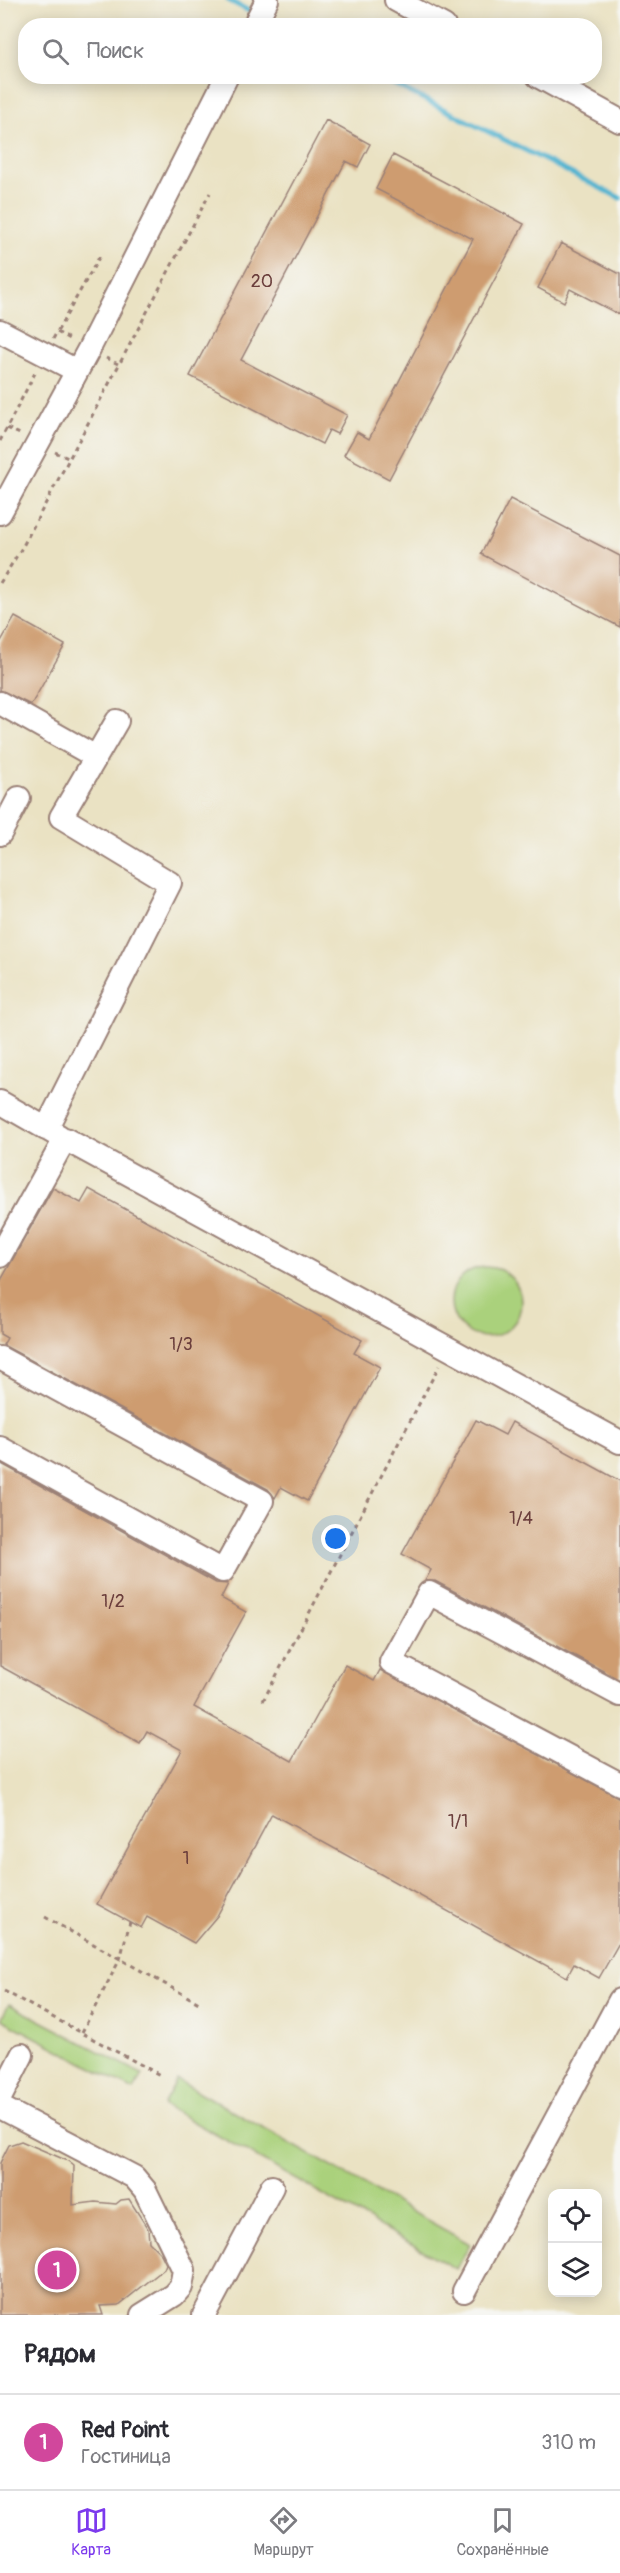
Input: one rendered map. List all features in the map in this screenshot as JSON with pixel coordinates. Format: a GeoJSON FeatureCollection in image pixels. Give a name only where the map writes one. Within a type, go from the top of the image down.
{"type":"FeatureCollection","features":[{"type":"Feature","properties":{"kind":"street"},"geometry":{"type":"LineString","coordinates":[[258,18],[267,0]]}},
{"type":"Feature","properties":{"kind":"street"},"geometry":{"type":"LineString","coordinates":[[396,0],[429,18]]}},
{"type":"Feature","properties":{"kind":"street"},"geometry":{"type":"LineString","coordinates":[[0,513],[77,371],[222,84]]}},
{"type":"Feature","properties":{"kind":"street"},"geometry":{"type":"LineString","coordinates":[[553,84],[620,121]]}},
{"type":"Feature","properties":{"kind":"street"},"geometry":{"type":"LineString","coordinates":[[0,331],[77,371]]}},
{"type":"Feature","properties":{"kind":"street"},"geometry":{"type":"LineString","coordinates":[[0,703],[96,758]]}},
{"type":"Feature","properties":{"kind":"street"},"geometry":{"type":"LineString","coordinates":[[0,1256],[170,883],[61,817],[117,721]]}},
{"type":"Feature","properties":{"kind":"street"},"geometry":{"type":"LineString","coordinates":[[0,834],[20,798]]}},
{"type":"Feature","properties":{"kind":"street"},"geometry":{"type":"LineString","coordinates":[[0,1102],[620,1442]]}},
{"type":"Feature","properties":{"kind":"street"},"geometry":{"type":"LineString","coordinates":[[0,1358],[262,1501],[223,1571],[0,1448]]}},
{"type":"Feature","properties":{"kind":"street"},"geometry":{"type":"LineString","coordinates":[[620,1695],[429,1593],[391,1662],[620,1784]]}},
{"type":"Feature","properties":{"kind":"street"},"geometry":{"type":"LineString","coordinates":[[464,2291],[620,2000]]}},
{"type":"Feature","properties":{"kind":"street"},"geometry":{"type":"LineString","coordinates":[[0,2098],[22,2055]]}},
{"type":"Feature","properties":{"kind":"street"},"geometry":{"type":"LineString","coordinates":[[0,2107],[134,2177],[145,2190],[184,2270],[181,2286],[174,2295],[142,2315]]}},
{"type":"Feature","properties":{"kind":"street"},"geometry":{"type":"LineString","coordinates":[[204,2315],[272,2187]]}},
{"type":"Feature","properties":{"kind":"path"},"geometry":{"type":"LineString","coordinates":[[0,583],[23,546],[210,193]]}},
{"type":"Feature","properties":{"kind":"path"},"geometry":{"type":"LineString","coordinates":[[48,348],[101,254]]}},
{"type":"Feature","properties":{"kind":"path"},"geometry":{"type":"LineString","coordinates":[[57,332],[71,340]]}},
{"type":"Feature","properties":{"kind":"path"},"geometry":{"type":"LineString","coordinates":[[103,356],[118,364]]}},
{"type":"Feature","properties":{"kind":"path"},"geometry":{"type":"LineString","coordinates":[[0,441],[40,363]]}},
{"type":"Feature","properties":{"kind":"path"},"geometry":{"type":"LineString","coordinates":[[7,428],[22,435]]}},
{"type":"Feature","properties":{"kind":"path"},"geometry":{"type":"LineString","coordinates":[[53,451],[68,458]]}},
{"type":"Feature","properties":{"kind":"path"},"geometry":{"type":"LineString","coordinates":[[263,1701],[449,1347]]}},
{"type":"Feature","properties":{"kind":"path"},"geometry":{"type":"LineString","coordinates":[[45,1917],[199,2002]]}},
{"type":"Feature","properties":{"kind":"path"},"geometry":{"type":"LineString","coordinates":[[81,2033],[120,1959],[130,1922]]}},
{"type":"Feature","properties":{"kind":"path"},"geometry":{"type":"LineString","coordinates":[[4,1991],[160,2075]]}},
{"type":"Feature","properties":{"kind":"green space"},"geometry":{"type":"Polygon","coordinates":[[[493,1267],[506,1273],[515,1282],[519,1288],[521,1302],[519,1316],[511,1327],[500,1335],[479,1337],[461,1327],[453,1316],[451,1295],[461,1277],[472,1269],[493,1267]]]}},
{"type":"Feature","properties":{"kind":"green space"},"geometry":{"type":"Polygon","coordinates":[[[9,2004],[142,2074],[134,2090],[1,2019],[9,2004]]]}},
{"type":"Feature","properties":{"kind":"green space"},"geometry":{"type":"Polygon","coordinates":[[[177,2080],[470,2244],[456,2269],[163,2105],[177,2080]]]}},
{"type":"Feature","properties":{"kind":"building"},"geometry":{"type":"Polygon","coordinates":[[[326,120],[370,144],[358,167],[346,161],[241,360],[347,415],[337,434],[329,430],[322,444],[190,376],[326,120]]]}},
{"type":"Feature","properties":{"kind":"building"},"geometry":{"type":"Polygon","coordinates":[[[393,155],[524,224],[389,479],[344,455],[357,432],[369,439],[473,239],[376,189],[393,155]]]}},
{"type":"Feature","properties":{"kind":"building"},"geometry":{"type":"Polygon","coordinates":[[[561,243],[620,274],[620,315],[570,289],[564,302],[538,288],[561,243]]]}},
{"type":"Feature","properties":{"kind":"building"},"geometry":{"type":"Polygon","coordinates":[[[510,499],[620,556],[620,627],[481,554],[510,499]]]}},
{"type":"Feature","properties":{"kind":"building"},"geometry":{"type":"Polygon","coordinates":[[[15,617],[65,645],[31,705],[0,690],[0,643],[15,617]]]}},
{"type":"Feature","properties":{"kind":"building"},"geometry":{"type":"Polygon","coordinates":[[[53,1188],[81,1203],[89,1189],[362,1340],[354,1353],[380,1367],[307,1501],[281,1487],[275,1498],[268,1489],[3,1345],[7,1338],[0,1334],[0,1282],[53,1188]]]}},
{"type":"Feature","properties":{"kind":"building"},"geometry":{"type":"Polygon","coordinates":[[[476,1420],[505,1435],[512,1422],[620,1481],[620,1680],[435,1581],[425,1581],[431,1570],[402,1554],[476,1420]]]}},
{"type":"Feature","properties":{"kind":"building"},"geometry":{"type":"Polygon","coordinates":[[[0,1463],[216,1583],[228,1584],[221,1598],[246,1612],[194,1707],[292,1761],[345,1665],[374,1681],[380,1670],[620,1798],[620,1941],[599,1978],[574,1964],[567,1977],[272,1814],[217,1916],[194,1943],[147,1917],[141,1928],[97,1904],[182,1750],[147,1731],[140,1743],[0,1666],[0,1463]]]}},
{"type":"Feature","properties":{"kind":"building"},"geometry":{"type":"Polygon","coordinates":[[[21,2141],[68,2161],[74,2166],[73,2205],[95,2202],[116,2204],[121,2200],[129,2199],[148,2229],[149,2242],[161,2254],[166,2264],[164,2269],[119,2305],[100,2306],[103,2315],[0,2315],[0,2163],[9,2145],[21,2141]]]}},
{"type":"Feature","properties":{"kind":"waterway"},"geometry":{"type":"LineString","coordinates":[[228,0],[253,13]]}},
{"type":"Feature","properties":{"kind":"waterway"},"geometry":{"type":"LineString","coordinates":[[394,84],[620,198]]}},
{"type":"Feature","properties":{"kind":"place","name":"Red Point"},"geometry":{"type":"Point","coordinates":[57,2270]}}]}
